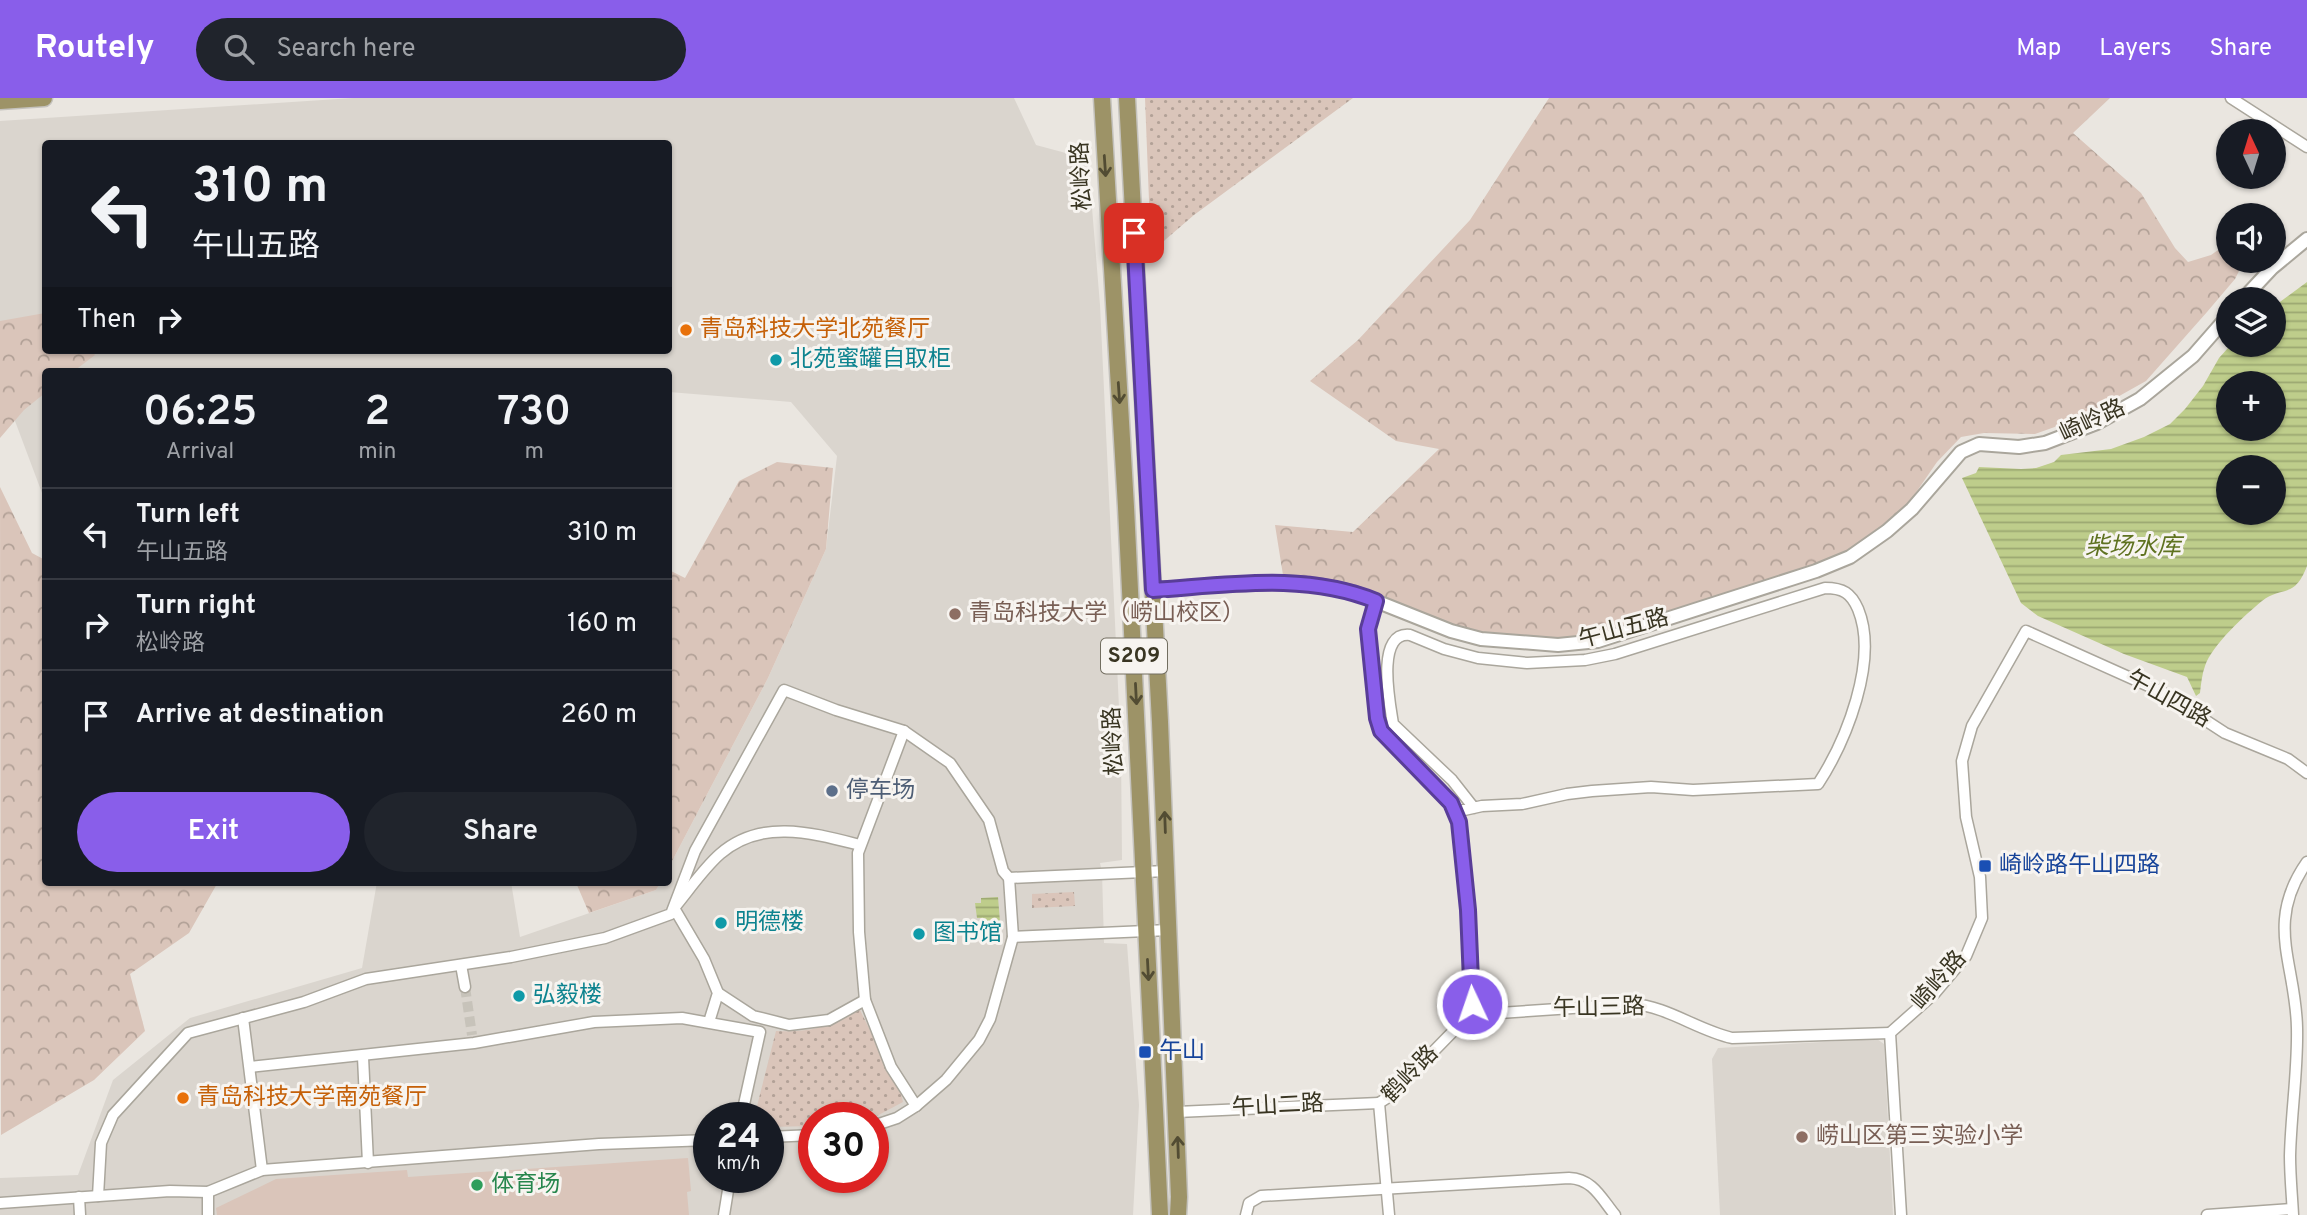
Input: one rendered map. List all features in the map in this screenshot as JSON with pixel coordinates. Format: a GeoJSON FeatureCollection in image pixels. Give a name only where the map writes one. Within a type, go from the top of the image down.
{"type":"FeatureCollection","features":[{"type":"Feature","properties":{"kind":"main road"},"geometry":{"type":"LineString","coordinates":[[0,101],[44,98]]}},
{"type":"Feature","properties":{"kind":"main road","name":"松岭路"},"geometry":{"type":"LineString","coordinates":[[1102,98],[1126,507],[1160,1215]]}},
{"type":"Feature","properties":{"kind":"main road","name":"松岭路"},"geometry":{"type":"LineString","coordinates":[[1128,98],[1169,930],[1177,1112],[1178,1215]]}},
{"type":"Feature","properties":{"kind":"street"},"geometry":{"type":"LineString","coordinates":[[2231,98],[2307,147]]}},
{"type":"Feature","properties":{"kind":"street"},"geometry":{"type":"LineString","coordinates":[[2254,287],[2307,239]]}},
{"type":"Feature","properties":{"kind":"street","name":"崎岭路"},"geometry":{"type":"LineString","coordinates":[[1937,478],[1961,452],[1979,444],[2019,447],[2045,443],[2097,423],[2140,399],[2193,356],[2216,330]]}},
{"type":"Feature","properties":{"kind":"street","name":"午山五路"},"geometry":{"type":"LineString","coordinates":[[1153,590],[1285,582],[1319,585],[1353,592],[1451,631],[1481,639],[1558,645],[1598,641],[1816,571],[1850,557],[1912,509],[1937,478]]}},
{"type":"Feature","properties":{"kind":"street"},"geometry":{"type":"LineString","coordinates":[[1455,812],[1522,804],[1592,791],[1651,787],[1693,790],[1818,784],[1831,763],[1848,722],[1861,675],[1866,642],[1863,621],[1853,598],[1840,588],[1825,587],[1615,654],[1561,663],[1527,663],[1478,657],[1444,649],[1410,635],[1397,638],[1390,647],[1387,658],[1393,724],[1452,779],[1474,808]]}},
{"type":"Feature","properties":{"kind":"street"},"geometry":{"type":"LineString","coordinates":[[1376,601],[1368,629],[1377,718],[1381,731],[1451,803],[1459,822],[1468,910],[1472,1004],[1469,1015]]}},
{"type":"Feature","properties":{"kind":"street","name":"崎岭路"},"geometry":{"type":"LineString","coordinates":[[1890,1033],[1934,994],[1966,956],[1982,918],[1980,877],[1966,817],[1962,761],[1972,726],[2026,631]]}},
{"type":"Feature","properties":{"kind":"street","name":"午山四路"},"geometry":{"type":"LineString","coordinates":[[2026,631],[2162,692],[2225,733],[2288,759],[2307,773]]}},
{"type":"Feature","properties":{"kind":"street"},"geometry":{"type":"LineString","coordinates":[[98,1196],[101,1143],[113,1115],[188,1033],[304,1002],[366,979],[461,965],[606,938],[671,914],[695,851],[783,690],[904,731],[950,763],[989,820],[1003,871],[1009,878],[1013,937],[990,1019],[979,1040],[946,1080],[916,1106],[889,1121]]}},
{"type":"Feature","properties":{"kind":"street"},"geometry":{"type":"LineString","coordinates":[[904,731],[858,853],[859,932],[864,1000],[891,1067],[916,1106]]}},
{"type":"Feature","properties":{"kind":"street"},"geometry":{"type":"LineString","coordinates":[[674,908],[721,854],[741,841],[772,830],[816,833],[860,845]]}},
{"type":"Feature","properties":{"kind":"street"},"geometry":{"type":"LineString","coordinates":[[2207,1215],[2292,1212],[2290,1158],[2297,1026],[2284,937],[2287,904],[2297,876],[2307,862]]}},
{"type":"Feature","properties":{"kind":"street"},"geometry":{"type":"LineString","coordinates":[[1009,878],[1166,871]]}},
{"type":"Feature","properties":{"kind":"street"},"geometry":{"type":"LineString","coordinates":[[674,908],[704,959],[718,993],[753,1016],[789,1025],[829,1020],[864,1000]]}},
{"type":"Feature","properties":{"kind":"street"},"geometry":{"type":"LineString","coordinates":[[1013,937],[1169,930]]}},
{"type":"Feature","properties":{"kind":"street"},"geometry":{"type":"LineString","coordinates":[[461,965],[465,987]]}},
{"type":"Feature","properties":{"kind":"street"},"geometry":{"type":"LineString","coordinates":[[709,1022],[718,993]]}},
{"type":"Feature","properties":{"kind":"street","name":"午山三路"},"geometry":{"type":"LineString","coordinates":[[1469,1015],[1632,1003],[1648,1004],[1716,1034],[1732,1038],[1890,1033]]}},
{"type":"Feature","properties":{"kind":"street","name":"鹤岭路"},"geometry":{"type":"LineString","coordinates":[[1389,1215],[1380,1103],[1469,1015]]}},
{"type":"Feature","properties":{"kind":"street"},"geometry":{"type":"LineString","coordinates":[[243,1018],[262,1170]]}},
{"type":"Feature","properties":{"kind":"street"},"geometry":{"type":"LineString","coordinates":[[250,1067],[363,1056],[594,1022],[682,1018],[760,1032],[745,1102]]}},
{"type":"Feature","properties":{"kind":"street"},"geometry":{"type":"LineString","coordinates":[[1890,1033],[1901,1215]]}},
{"type":"Feature","properties":{"kind":"street"},"geometry":{"type":"LineString","coordinates":[[363,1056],[368,1163]]}},
{"type":"Feature","properties":{"kind":"street","name":"午山二路"},"geometry":{"type":"LineString","coordinates":[[1177,1112],[1380,1103]]}},
{"type":"Feature","properties":{"kind":"street"},"geometry":{"type":"LineString","coordinates":[[0,1203],[170,1191],[208,1192],[262,1170],[599,1144],[693,1141]]}},
{"type":"Feature","properties":{"kind":"street"},"geometry":{"type":"LineString","coordinates":[[1246,1215],[1249,1203],[1261,1196],[1581,1179],[1591,1186],[1615,1215]]}},
{"type":"Feature","properties":{"kind":"street"},"geometry":{"type":"LineString","coordinates":[[208,1192],[208,1215]]}},
{"type":"Feature","properties":{"kind":"street"},"geometry":{"type":"LineString","coordinates":[[724,1215],[728,1193]]}},
{"type":"Feature","properties":{"kind":"street"},"geometry":{"type":"LineString","coordinates":[[79,1197],[80,1215]]}},
{"type":"Feature","properties":{"kind":"shaded area","name":"青岛科技大学（崂山校区）"},"geometry":{"type":"Polygon","coordinates":[[[353,98],[1014,98],[1036,145],[1088,159],[1100,305],[1121,750],[1122,860],[1100,863],[1104,943],[1127,944],[1139,1105],[1133,1215],[0,1215],[0,1178],[78,1175],[113,1080],[190,1018],[362,968],[376,886],[512,886],[520,937],[656,890],[658,886],[672,886],[672,861],[768,678],[826,549],[837,456],[791,402],[672,392],[672,368],[42,368],[42,493],[0,381],[0,121],[353,98]]]}},
{"type":"Feature","properties":{"kind":"shaded area","name":"崂山区第三实验小学"},"geometry":{"type":"Polygon","coordinates":[[[1877,1039],[1884,1044],[1893,1215],[1720,1215],[1712,1059],[1718,1048],[1877,1039]]]}},
{"type":"Feature","properties":{"kind":"green space"},"geometry":{"type":"Polygon","coordinates":[[[1145,98],[1353,98],[1194,215],[1151,252],[1145,98]]]}},
{"type":"Feature","properties":{"kind":"green space"},"geometry":{"type":"Polygon","coordinates":[[[1549,98],[2110,98],[2073,133],[2141,193],[2175,248],[2188,262],[2216,251],[2216,273],[2238,273],[2228,287],[2216,287],[2216,301],[2146,381],[2080,418],[2035,434],[1984,433],[1961,437],[1937,462],[1906,507],[1858,545],[1808,569],[1597,635],[1555,639],[1495,637],[1444,626],[1399,603],[1366,591],[1328,581],[1283,575],[1275,525],[1353,532],[1439,449],[1396,441],[1310,381],[1358,340],[1470,220],[1549,98]]]}},
{"type":"Feature","properties":{"kind":"green space"},"geometry":{"type":"Polygon","coordinates":[[[42,314],[42,354],[95,355],[78,368],[42,368],[42,395],[24,410],[0,438],[0,321],[42,314]]]}},
{"type":"Feature","properties":{"kind":"green space"},"geometry":{"type":"Polygon","coordinates":[[[777,462],[833,468],[826,549],[768,678],[672,861],[672,572],[685,578],[739,481],[777,462]]]}},
{"type":"Feature","properties":{"kind":"green space"},"geometry":{"type":"Polygon","coordinates":[[[0,487],[32,553],[42,558],[42,886],[216,886],[189,933],[130,974],[145,1031],[94,1080],[1,1135],[0,487]]]}},
{"type":"Feature","properties":{"kind":"green space"},"geometry":{"type":"Polygon","coordinates":[[[577,886],[658,886],[656,890],[589,913],[577,886]]]}},
{"type":"Feature","properties":{"kind":"green space"},"geometry":{"type":"Polygon","coordinates":[[[1074,892],[1075,906],[1032,908],[1032,894],[1074,892]]]}},
{"type":"Feature","properties":{"kind":"green space"},"geometry":{"type":"Polygon","coordinates":[[[860,1010],[903,1102],[889,1109],[889,1102],[798,1102],[798,1126],[784,1127],[784,1102],[758,1102],[776,1031],[800,1031],[839,1020],[860,1010]]]}},
{"type":"Feature","properties":{"kind":"green space","name":"体育场"},"geometry":{"type":"Polygon","coordinates":[[[688,1158],[691,1191],[687,1192],[689,1215],[217,1215],[216,1208],[276,1179],[407,1170],[408,1177],[688,1158]]]}},
{"type":"Feature","properties":{"kind":"water","name":"柴场水库"},"geometry":{"type":"Polygon","coordinates":[[[2307,282],[2307,566],[2297,584],[2262,601],[2222,640],[2209,658],[2203,672],[2200,693],[2196,696],[2187,677],[2124,654],[2038,616],[2021,603],[1962,478],[1976,473],[1979,467],[2036,468],[2054,462],[2061,455],[2111,449],[2144,437],[2170,424],[2185,409],[2203,386],[2219,358],[2286,357],[2286,297],[2307,282]]]}},
{"type":"Feature","properties":{"kind":"water"},"geometry":{"type":"Polygon","coordinates":[[[998,897],[1000,922],[983,924],[982,918],[977,918],[975,903],[981,903],[981,898],[998,897]]]}},
{"type":"Feature","properties":{"kind":"tunnel"},"geometry":{"type":"LineString","coordinates":[[465,987],[472,1035]]}},
{"type":"Feature","properties":{"kind":"place","name":"青岛科技大学北苑餐厅"},"geometry":{"type":"Point","coordinates":[686,330]}},
{"type":"Feature","properties":{"kind":"place","name":"北苑蜜罐自取柜"},"geometry":{"type":"Point","coordinates":[776,360]}},
{"type":"Feature","properties":{"kind":"place","name":"青岛科技大学（崂山校区）"},"geometry":{"type":"Point","coordinates":[955,614]}},
{"type":"Feature","properties":{"kind":"place","name":"停车场"},"geometry":{"type":"Point","coordinates":[832,791]}},
{"type":"Feature","properties":{"kind":"place","name":"崎岭路午山四路"},"geometry":{"type":"Point","coordinates":[1985,866]}},
{"type":"Feature","properties":{"kind":"place","name":"明德楼"},"geometry":{"type":"Point","coordinates":[721,923]}},
{"type":"Feature","properties":{"kind":"place","name":"图书馆"},"geometry":{"type":"Point","coordinates":[919,934]}},
{"type":"Feature","properties":{"kind":"place","name":"弘毅楼"},"geometry":{"type":"Point","coordinates":[519,996]}},
{"type":"Feature","properties":{"kind":"place","name":"午山"},"geometry":{"type":"Point","coordinates":[1145,1052]}},
{"type":"Feature","properties":{"kind":"place","name":"青岛科技大学南苑餐厅"},"geometry":{"type":"Point","coordinates":[183,1098]}},
{"type":"Feature","properties":{"kind":"place","name":"崂山区第三实验小学"},"geometry":{"type":"Point","coordinates":[1802,1137]}},
{"type":"Feature","properties":{"kind":"place","name":"体育场"},"geometry":{"type":"Point","coordinates":[477,1185]}},
{"type":"Feature","properties":{"kind":"route"},"geometry":{"type":"LineString","coordinates":[[1134,233],[1153,590],[1285,582],[1353,592],[1376,601],[1368,629],[1377,718],[1381,731],[1451,803],[1459,822],[1468,910],[1472,1004]]}}]}
